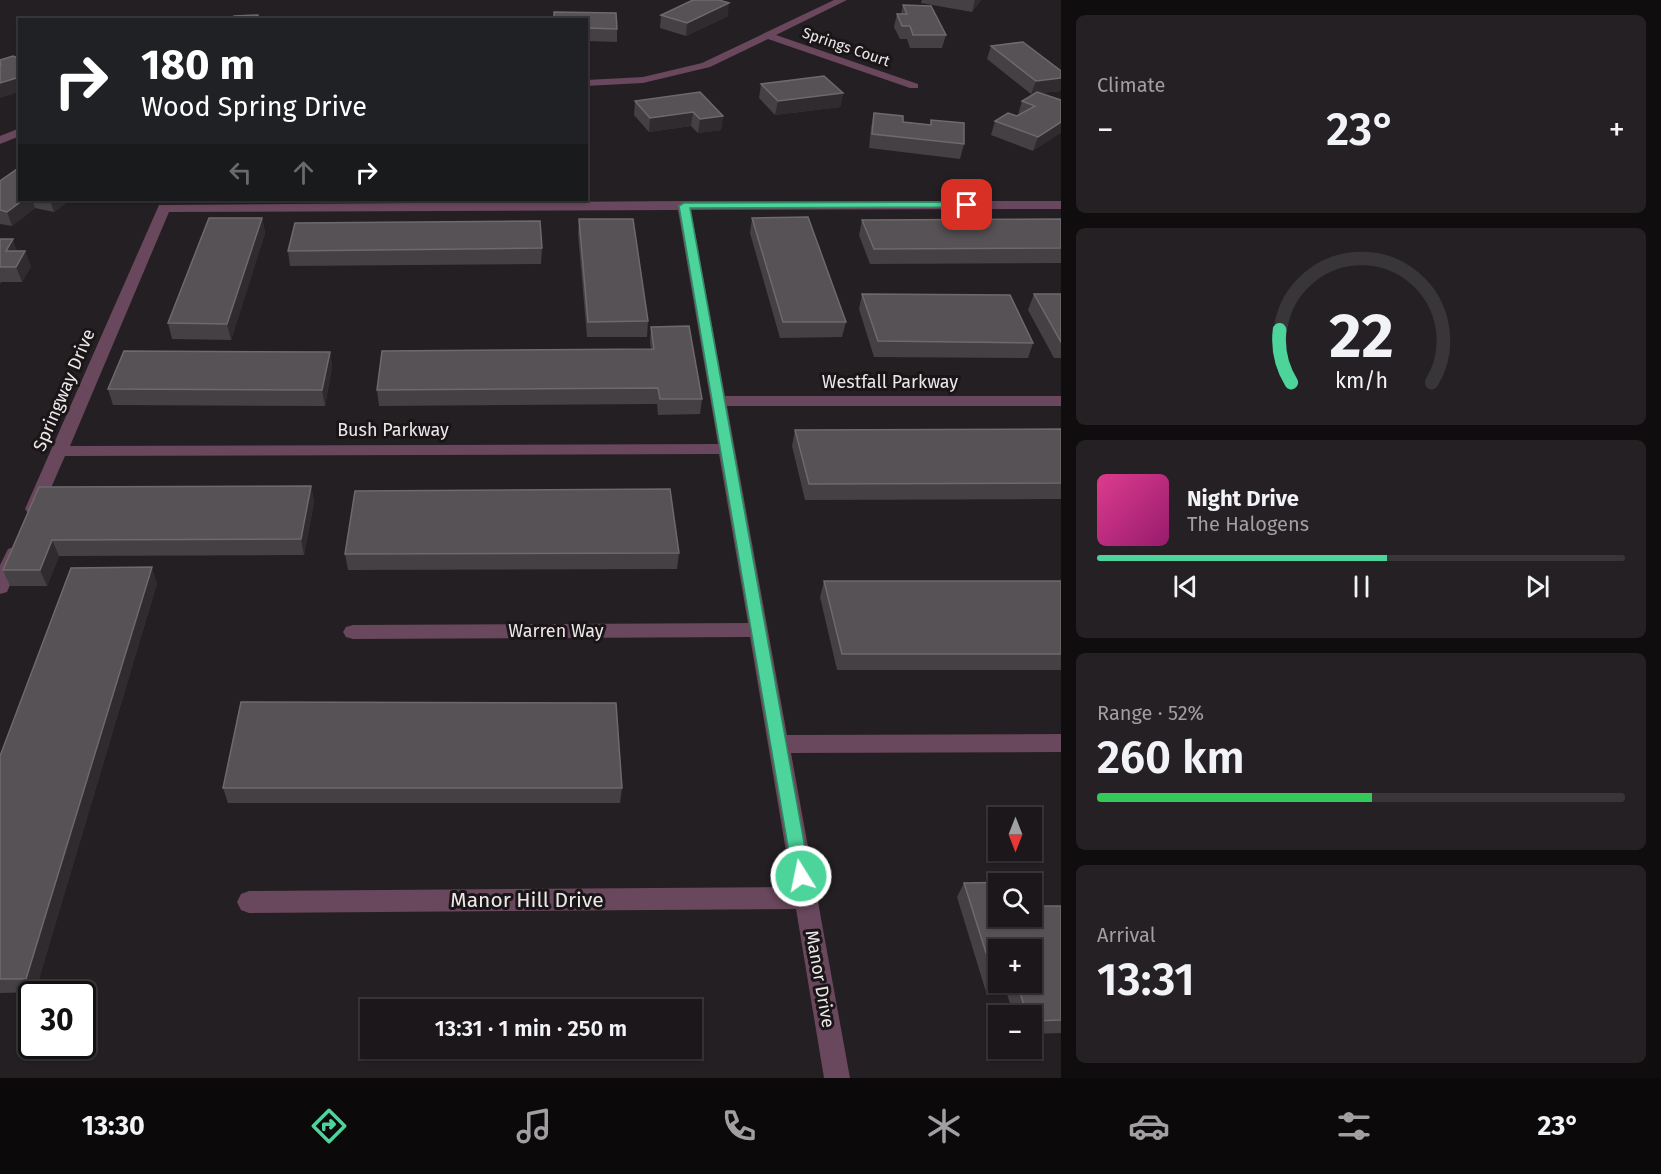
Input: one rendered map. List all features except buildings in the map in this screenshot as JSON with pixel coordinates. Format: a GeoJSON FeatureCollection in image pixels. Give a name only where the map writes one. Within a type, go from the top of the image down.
{"type":"FeatureCollection","features":[{"type":"Feature","properties":{"kind":"street"},"geometry":{"type":"LineString","coordinates":[[588,83],[643,80],[706,64],[842,0]]}},
{"type":"Feature","properties":{"kind":"street","name":"Springs Court"},"geometry":{"type":"LineString","coordinates":[[768,36],[914,86]]}},
{"type":"Feature","properties":{"kind":"street"},"geometry":{"type":"LineString","coordinates":[[0,140],[18,132]]}},
{"type":"Feature","properties":{"kind":"street"},"geometry":{"type":"LineString","coordinates":[[684,206],[1061,205]]}},
{"type":"Feature","properties":{"kind":"street","name":"Springway Drive"},"geometry":{"type":"LineString","coordinates":[[0,587],[164,208],[684,206]]}},
{"type":"Feature","properties":{"kind":"street","name":"Manor Drive"},"geometry":{"type":"LineString","coordinates":[[684,206],[837,1078]]}},
{"type":"Feature","properties":{"kind":"street","name":"Westfall Parkway"},"geometry":{"type":"LineString","coordinates":[[718,401],[1061,401]]}},
{"type":"Feature","properties":{"kind":"street","name":"Bush Parkway"},"geometry":{"type":"LineString","coordinates":[[59,451],[727,449]]}},
{"type":"Feature","properties":{"kind":"street","name":"Warren Way"},"geometry":{"type":"LineString","coordinates":[[353,632],[759,630]]}},
{"type":"Feature","properties":{"kind":"street"},"geometry":{"type":"LineString","coordinates":[[778,744],[1061,743]]}},
{"type":"Feature","properties":{"kind":"street","name":"Manor Hill Drive"},"geometry":{"type":"LineString","coordinates":[[249,902],[805,898]]}},
{"type":"Feature","properties":{"kind":"route"},"geometry":{"type":"LineString","coordinates":[[801,876],[684,206],[967,205]]}}]}
